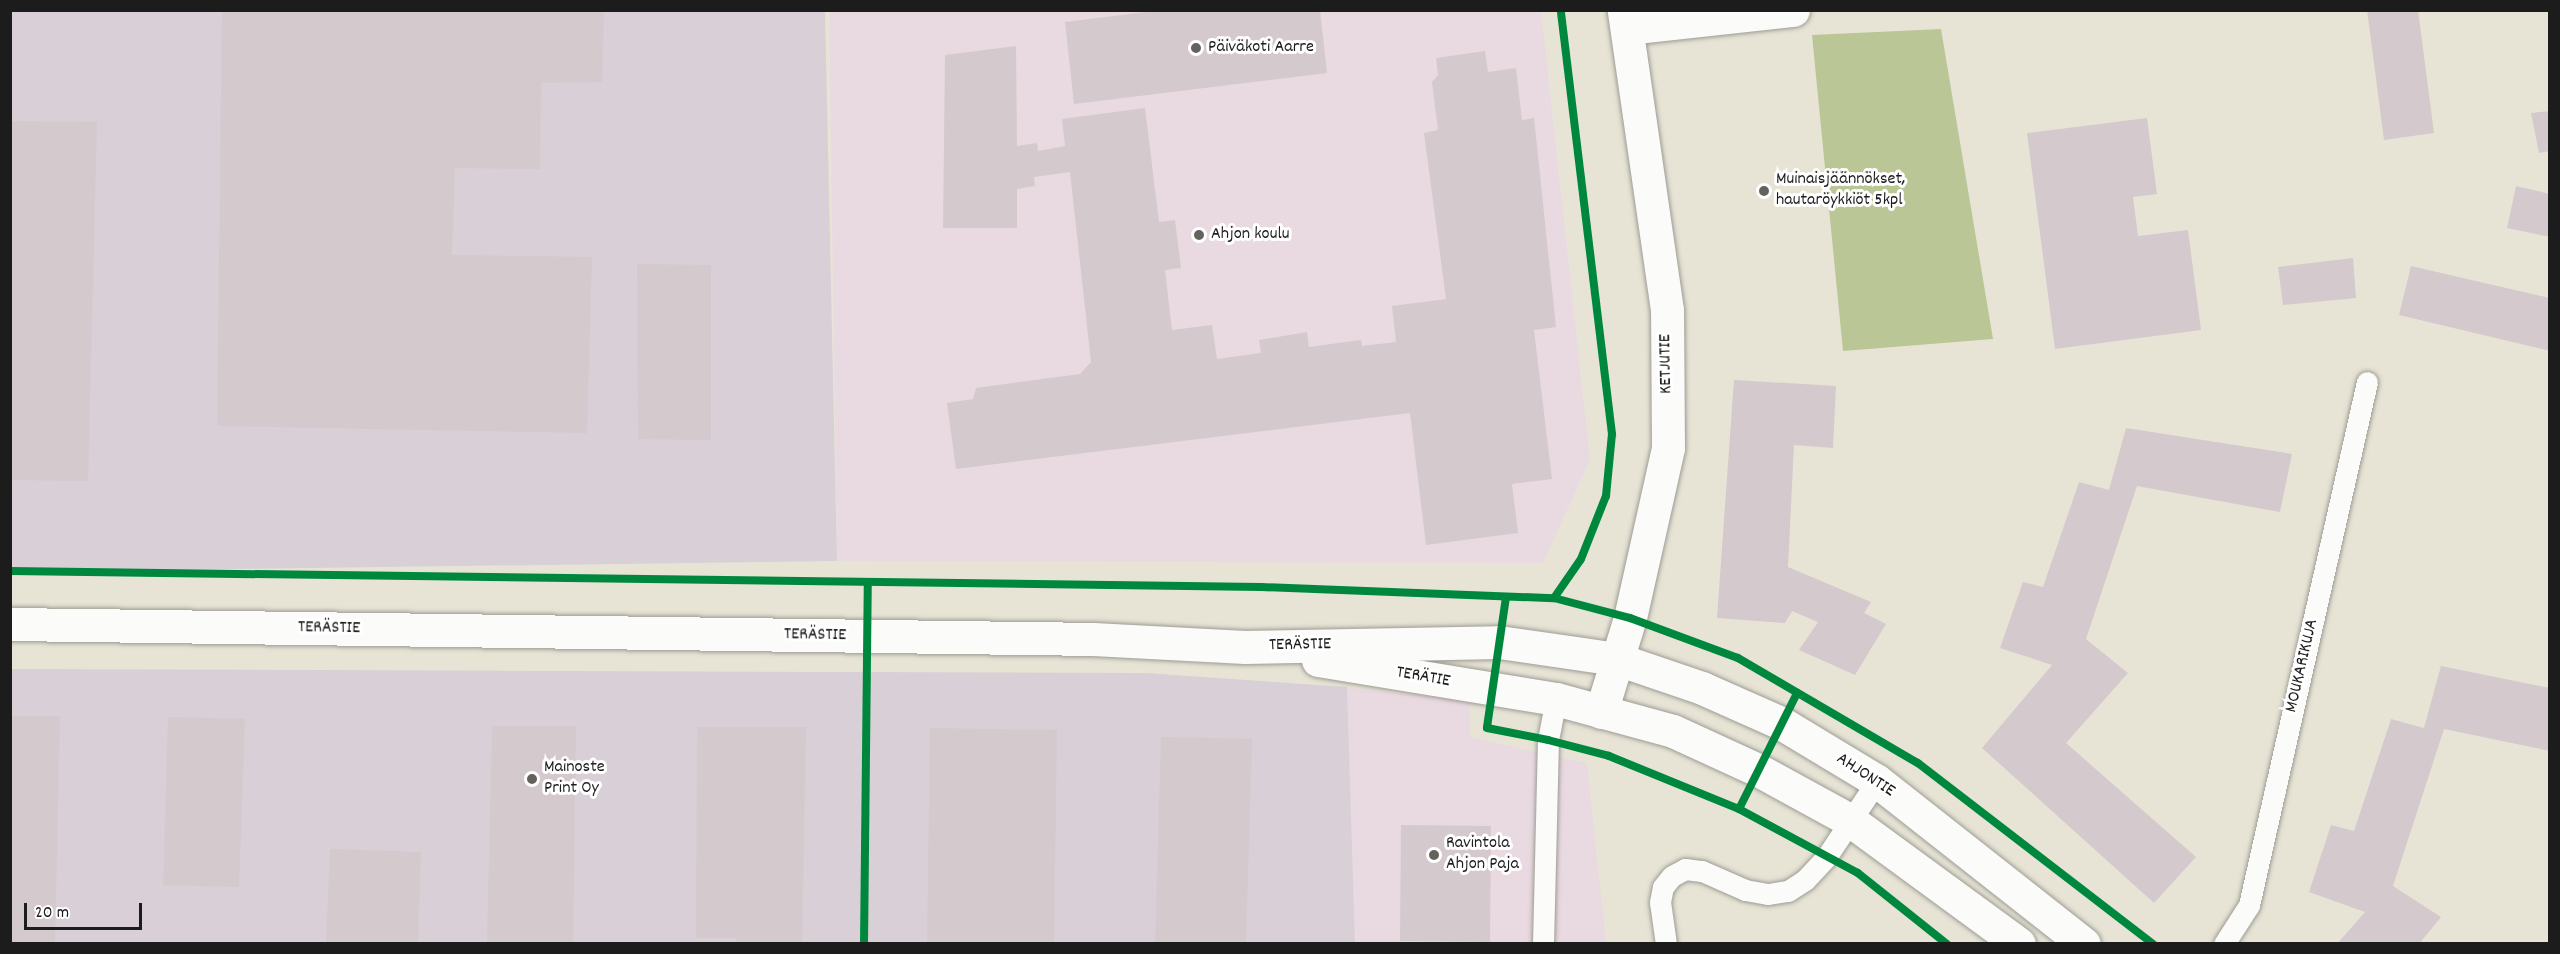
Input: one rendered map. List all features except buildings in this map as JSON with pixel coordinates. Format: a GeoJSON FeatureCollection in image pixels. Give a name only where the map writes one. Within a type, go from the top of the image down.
{"type":"FeatureCollection","features":[{"type":"Feature","properties":{"kind":"street"},"geometry":{"type":"LineString","coordinates":[[1626,19],[1793,10]]}},
{"type":"Feature","properties":{"kind":"street","name":"KETJUTIE"},"geometry":{"type":"LineString","coordinates":[[1601,712],[1630,618],[1668,448],[1667,310],[1626,19]]}},
{"type":"Feature","properties":{"kind":"street","name":"TERÄSTIE"},"geometry":{"type":"LineString","coordinates":[[10,624],[1093,639],[1245,647],[1499,642],[1617,658]]}},
{"type":"Feature","properties":{"kind":"street","name":"TERÄTIE"},"geometry":{"type":"LineString","coordinates":[[1245,647],[1556,699],[1601,712]]}},
{"type":"Feature","properties":{"kind":"street","name":"AHJONTIE"},"geometry":{"type":"LineString","coordinates":[[1617,658],[1702,688],[1781,723],[1877,782],[2084,944]]}},
{"type":"Feature","properties":{"kind":"street"},"geometry":{"type":"LineString","coordinates":[[1601,712],[1673,731],[1758,770],[1851,821],[2019,944]]}},
{"type":"Feature","properties":{"kind":"lane","name":"MOUKARIKUJA"},"geometry":{"type":"LineString","coordinates":[[2224,944],[2248,905],[2367,382]]}},
{"type":"Feature","properties":{"kind":"lane"},"geometry":{"type":"LineString","coordinates":[[1543,944],[1548,740],[1556,699]]}},
{"type":"Feature","properties":{"kind":"lane"},"geometry":{"type":"LineString","coordinates":[[1666,944],[1660,902],[1663,887],[1672,876],[1685,869],[1702,871],[1745,890],[1768,894],[1788,891],[1805,880],[1827,856],[1877,782]]}},
{"type":"Feature","properties":{"kind":"shaded area"},"geometry":{"type":"Polygon","coordinates":[[[10,11],[825,11],[837,561],[11,572],[10,11]]]}},
{"type":"Feature","properties":{"kind":"shaded area","name":"Ahjon koulu"},"geometry":{"type":"Polygon","coordinates":[[[829,11],[1541,11],[1590,460],[1543,563],[837,561],[829,11]]]}},
{"type":"Feature","properties":{"kind":"shaded area"},"geometry":{"type":"Polygon","coordinates":[[[11,669],[1146,673],[1347,687],[1355,943],[11,944],[11,669]]]}},
{"type":"Feature","properties":{"kind":"shaded area"},"geometry":{"type":"Polygon","coordinates":[[[1347,688],[1470,700],[1470,737],[1587,763],[1606,943],[1355,943],[1347,688]]]}},
{"type":"Feature","properties":{"kind":"green space"},"geometry":{"type":"Polygon","coordinates":[[[1941,29],[1993,339],[1843,351],[1812,35],[1941,29]]]}},
{"type":"Feature","properties":{"kind":"cycle path"},"geometry":{"type":"LineString","coordinates":[[1554,598],[1581,559],[1606,496],[1612,434],[1561,10]]}},
{"type":"Feature","properties":{"kind":"cycle path"},"geometry":{"type":"LineString","coordinates":[[10,571],[1261,587],[1554,598],[1630,618],[1738,658],[1918,763],[2153,944]]}},
{"type":"Feature","properties":{"kind":"cycle path"},"geometry":{"type":"LineString","coordinates":[[864,944],[868,582]]}},
{"type":"Feature","properties":{"kind":"cycle path"},"geometry":{"type":"LineString","coordinates":[[1506,597],[1487,728],[1548,740],[1609,756],[1739,809],[1858,873],[1947,944]]}},
{"type":"Feature","properties":{"kind":"cycle path"},"geometry":{"type":"LineString","coordinates":[[1739,809],[1797,693]]}},
{"type":"Feature","properties":{"kind":"place","name":"Päiväkoti Aarre"},"geometry":{"type":"Point","coordinates":[1196,48]}},
{"type":"Feature","properties":{"kind":"place","name":"Muinaisjäännökset, hautaröykkiöt 5kpl"},"geometry":{"type":"Point","coordinates":[1764,191]}},
{"type":"Feature","properties":{"kind":"place","name":"Ahjon koulu"},"geometry":{"type":"Point","coordinates":[1199,235]}},
{"type":"Feature","properties":{"kind":"place","name":"Mainoste Print Oy"},"geometry":{"type":"Point","coordinates":[532,779]}},
{"type":"Feature","properties":{"kind":"place","name":"Ravintola Ahjon Paja"},"geometry":{"type":"Point","coordinates":[1434,855]}}]}
